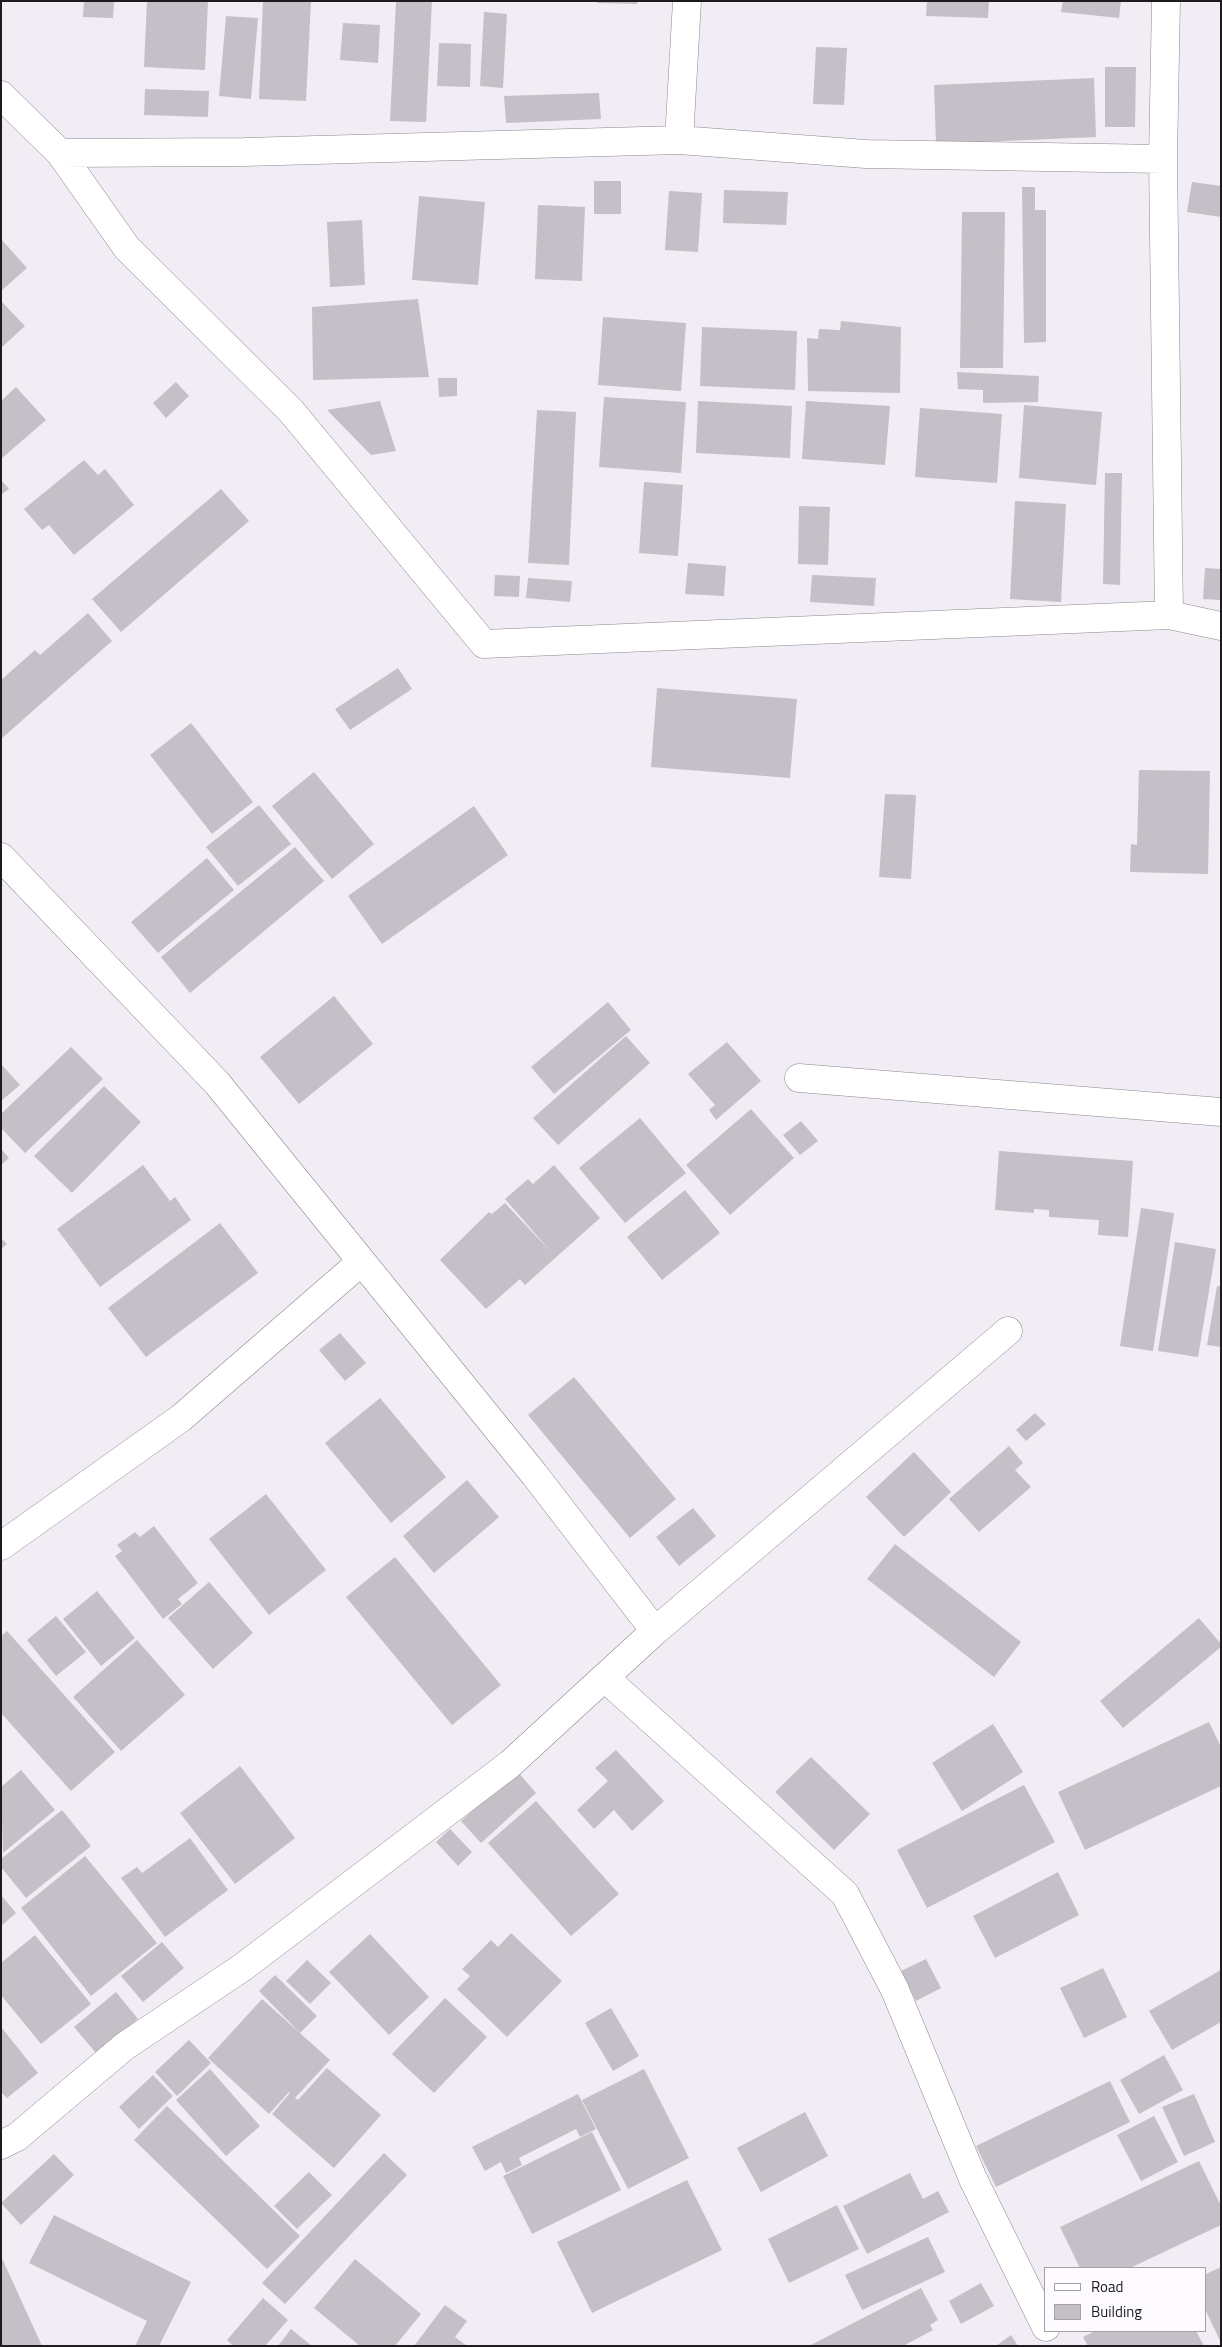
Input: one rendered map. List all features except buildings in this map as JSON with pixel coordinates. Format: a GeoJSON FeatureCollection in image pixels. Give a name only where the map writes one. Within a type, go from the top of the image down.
{"type":"FeatureCollection","features":[{"type":"Feature","properties":{"kind":"street"},"geometry":{"type":"LineString","coordinates":[[679,140],[687,1]]}},
{"type":"Feature","properties":{"kind":"street"},"geometry":{"type":"LineString","coordinates":[[1166,1],[1163,159],[1169,615]]}},
{"type":"Feature","properties":{"kind":"street"},"geometry":{"type":"LineString","coordinates":[[1,95],[60,153],[127,248],[290,411],[484,644],[1169,615],[1221,626]]}},
{"type":"Feature","properties":{"kind":"street"},"geometry":{"type":"LineString","coordinates":[[60,153],[264,151],[679,140],[866,154],[1163,159]]}},
{"type":"Feature","properties":{"kind":"street"},"geometry":{"type":"LineString","coordinates":[[1,857],[217,1083],[534,1474],[655,1631]]}},
{"type":"Feature","properties":{"kind":"street"},"geometry":{"type":"LineString","coordinates":[[799,1078],[1221,1112]]}},
{"type":"Feature","properties":{"kind":"street"},"geometry":{"type":"LineString","coordinates":[[1,1546],[181,1418],[361,1262]]}},
{"type":"Feature","properties":{"kind":"street"},"geometry":{"type":"LineString","coordinates":[[1,2145],[17,2137],[125,2046],[243,1967],[510,1764],[606,1678],[655,1631],[1008,1331]]}},
{"type":"Feature","properties":{"kind":"street"},"geometry":{"type":"LineString","coordinates":[[606,1678],[844,1894],[895,1990],[973,2179],[1044,2325]]}},
{"type":"Feature","properties":{"kind":"street"},"geometry":{"type":"LineString","coordinates":[[1047,2332],[1054,2346]]}}]}
